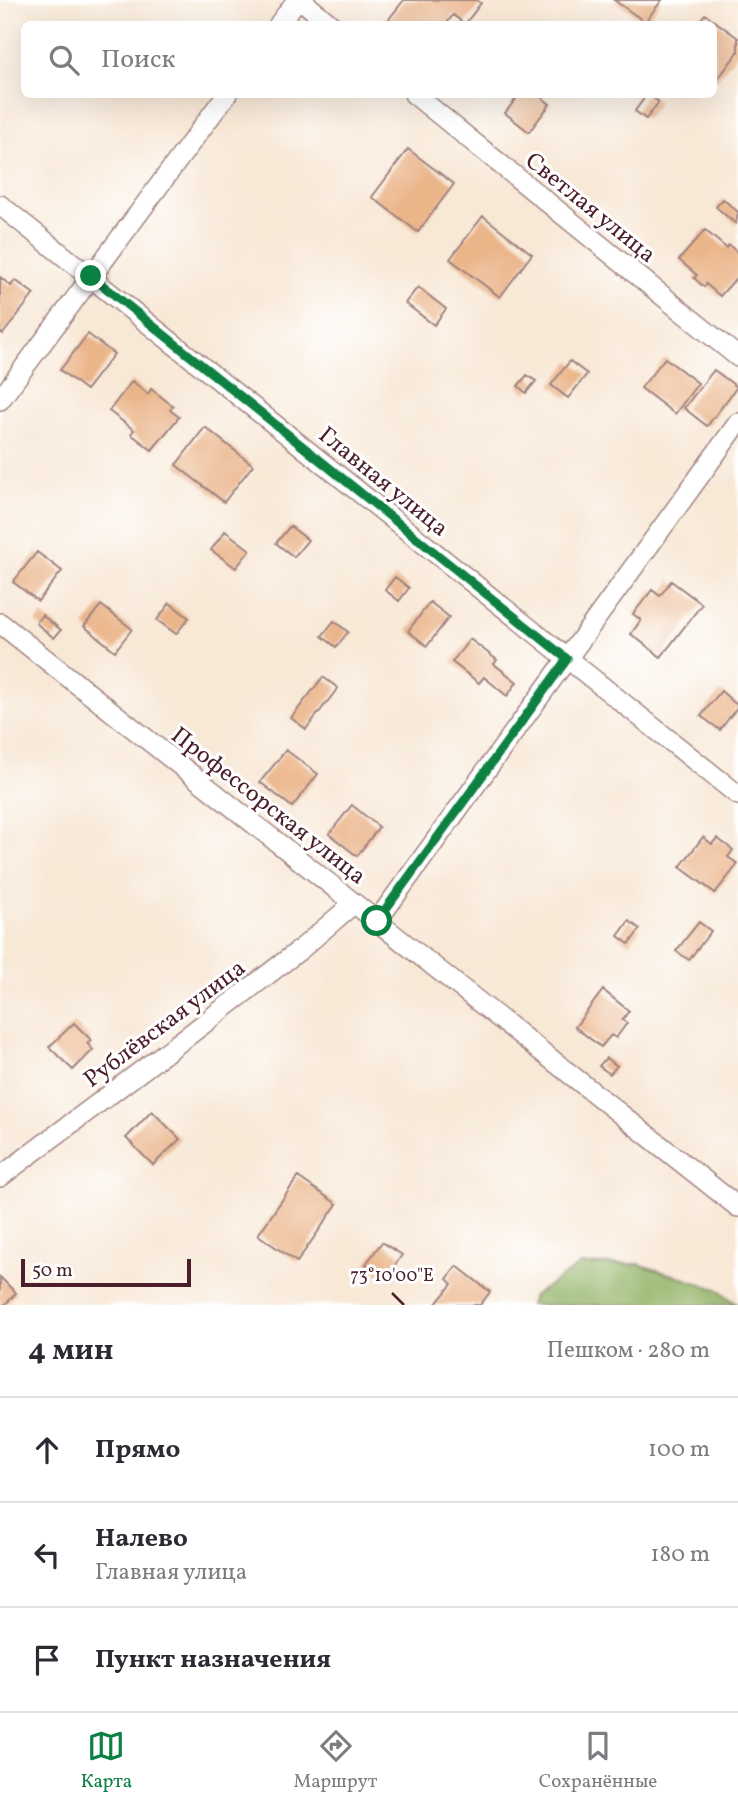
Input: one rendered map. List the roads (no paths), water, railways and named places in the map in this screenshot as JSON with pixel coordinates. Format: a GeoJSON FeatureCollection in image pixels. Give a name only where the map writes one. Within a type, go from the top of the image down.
{"type":"FeatureCollection","features":[{"type":"Feature","properties":{"kind":"street"},"geometry":{"type":"LineString","coordinates":[[282,21],[299,0],[326,21]]}},
{"type":"Feature","properties":{"kind":"street"},"geometry":{"type":"LineString","coordinates":[[0,400],[224,98]]}},
{"type":"Feature","properties":{"kind":"street","name":"Светлая улица"},"geometry":{"type":"LineString","coordinates":[[419,98],[738,357]]}},
{"type":"Feature","properties":{"kind":"street","name":"Главная улица"},"geometry":{"type":"LineString","coordinates":[[0,205],[738,795]]}},
{"type":"Feature","properties":{"kind":"street"},"geometry":{"type":"LineString","coordinates":[[377,921],[738,423]]}},
{"type":"Feature","properties":{"kind":"street","name":"Профессорская улица"},"geometry":{"type":"LineString","coordinates":[[0,623],[738,1207]]}},
{"type":"Feature","properties":{"kind":"street","name":"Рублёвская улица"},"geometry":{"type":"LineString","coordinates":[[0,1177],[220,1012],[322,932],[353,904]]}}]}
